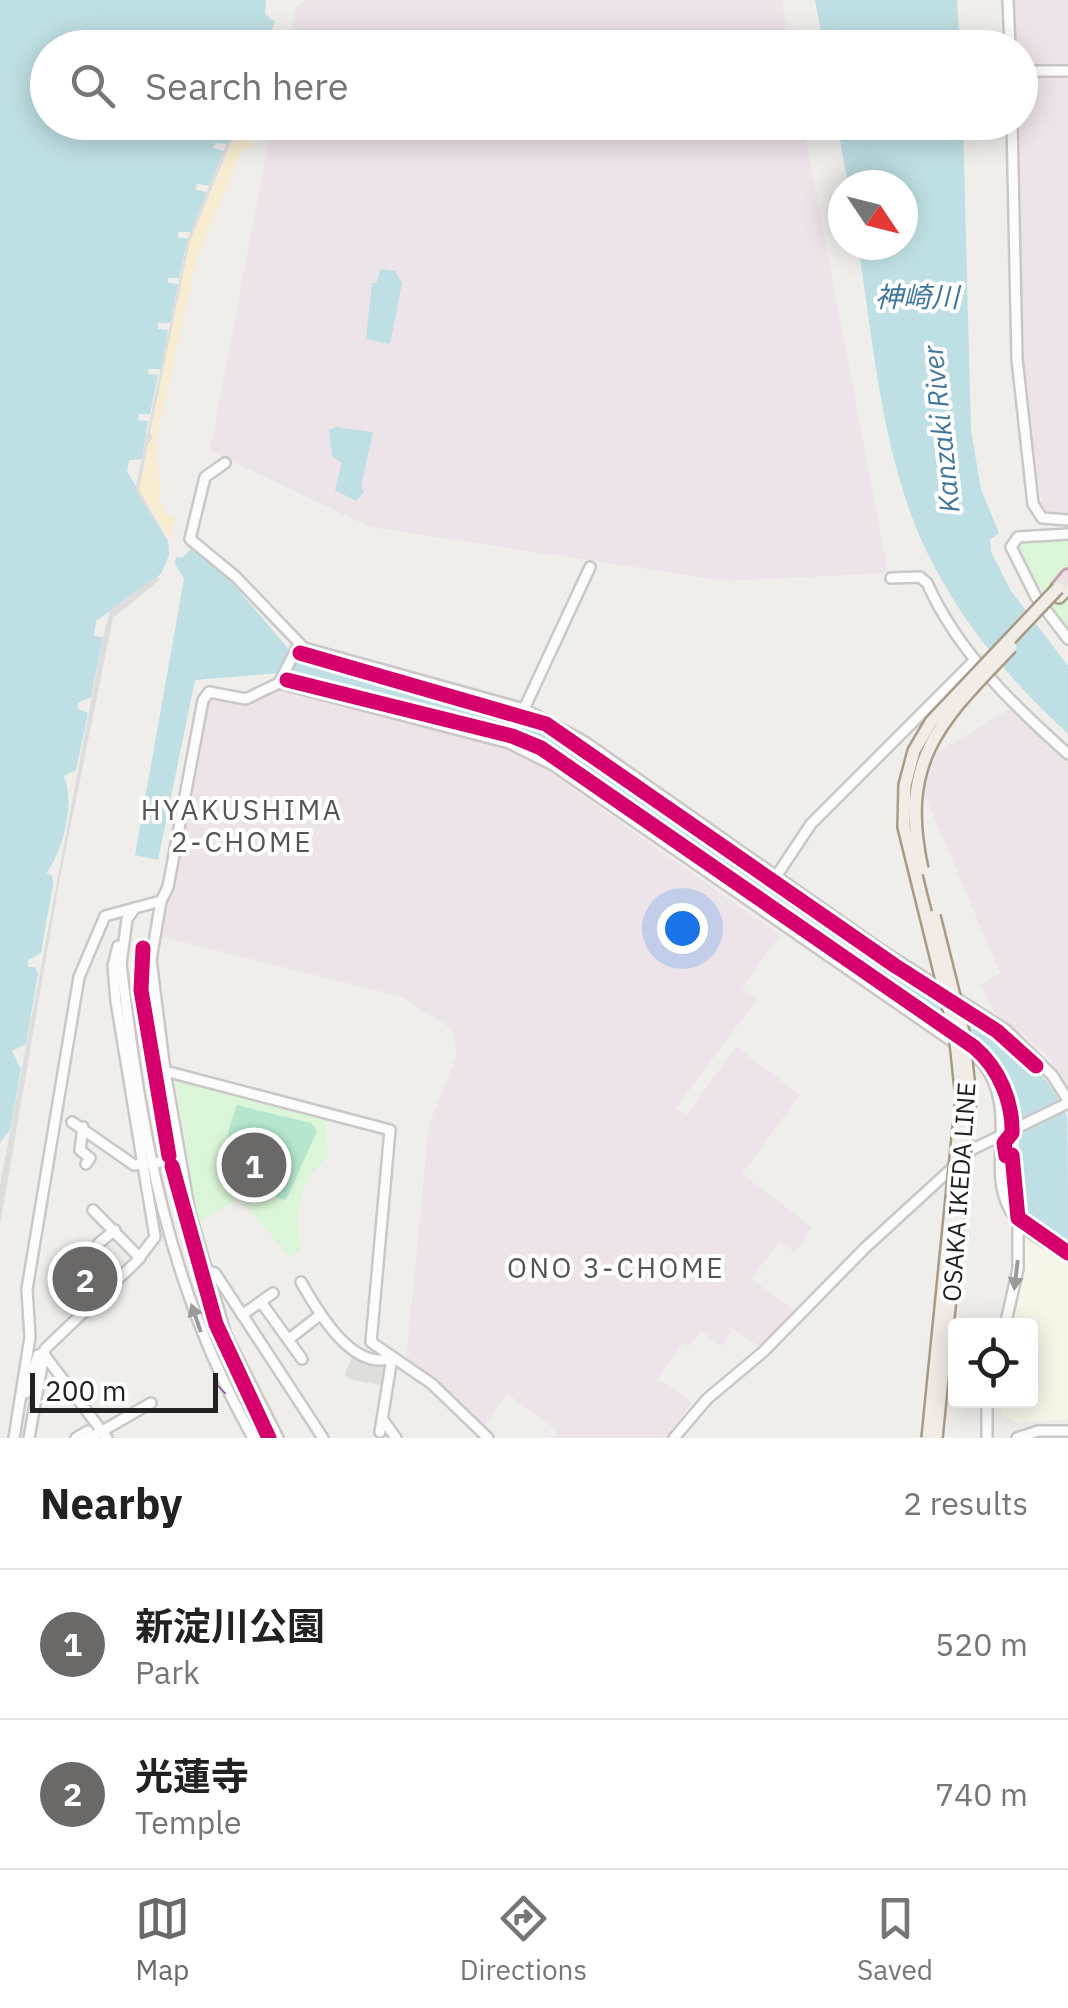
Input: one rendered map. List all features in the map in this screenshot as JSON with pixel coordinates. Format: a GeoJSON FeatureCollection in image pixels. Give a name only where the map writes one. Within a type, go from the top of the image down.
{"type":"FeatureCollection","features":[{"type":"Feature","properties":{"kind":"main road","name":"OSAKA IKEDA LINE"},"geometry":{"type":"LineString","coordinates":[[928,1438],[962,1098],[955,1033],[904,827],[904,785],[914,752],[931,722],[1065,586]]}},
{"type":"Feature","properties":{"kind":"main road","name":"OSAKA IKEDA LINE"},"geometry":{"type":"LineString","coordinates":[[936,1438],[970,1098],[963,1032],[918,854],[915,784],[924,753],[949,713],[1065,586]]}},
{"type":"Feature","properties":{"kind":"street"},"geometry":{"type":"LineString","coordinates":[[1008,0],[1009,30]]}},
{"type":"Feature","properties":{"kind":"street"},"geometry":{"type":"LineString","coordinates":[[1038,72],[1068,71]]}},
{"type":"Feature","properties":{"kind":"street"},"geometry":{"type":"LineString","coordinates":[[1012,140],[1016,359],[1033,504],[1042,518],[1068,520]]}},
{"type":"Feature","properties":{"kind":"street"},"geometry":{"type":"LineString","coordinates":[[225,463],[205,477],[190,539],[236,577],[297,648],[524,709],[585,742],[884,952],[1006,1030],[1052,1075],[1067,1103],[972,1149],[785,1331],[707,1399],[674,1438]]}},
{"type":"Feature","properties":{"kind":"street"},"geometry":{"type":"LineString","coordinates":[[1068,534],[1018,537],[1011,547],[1036,597],[1068,638]]}},
{"type":"Feature","properties":{"kind":"street"},"geometry":{"type":"LineString","coordinates":[[524,709],[590,567]]}},
{"type":"Feature","properties":{"kind":"street"},"geometry":{"type":"LineString","coordinates":[[891,578],[920,577],[927,582],[975,660],[1008,700],[1068,754]]}},
{"type":"Feature","properties":{"kind":"street"},"geometry":{"type":"LineString","coordinates":[[278,1438],[226,1335],[205,1270],[180,1158],[151,960],[203,700],[209,692],[253,697],[281,679],[297,648]]}},
{"type":"Feature","properties":{"kind":"street"},"geometry":{"type":"LineString","coordinates":[[777,876],[811,824],[975,660]]}},
{"type":"Feature","properties":{"kind":"street"},"geometry":{"type":"LineString","coordinates":[[281,679],[509,744],[554,765],[974,1055],[998,1091],[1003,1131],[998,1146],[1006,1195],[1018,1222],[1018,1269],[1007,1318]]}},
{"type":"Feature","properties":{"kind":"street"},"geometry":{"type":"LineString","coordinates":[[14,1438],[30,1337],[27,1289],[79,978],[105,916],[160,901]]}},
{"type":"Feature","properties":{"kind":"street"},"geometry":{"type":"LineString","coordinates":[[135,908],[114,966],[116,1001],[147,1164],[166,1237],[208,1351],[252,1438]]}},
{"type":"Feature","properties":{"kind":"street"},"geometry":{"type":"LineString","coordinates":[[165,1071],[390,1130],[370,1342],[432,1384],[488,1438]]}},
{"type":"Feature","properties":{"kind":"street"},"geometry":{"type":"LineString","coordinates":[[72,1122],[134,1165],[180,1158]]}},
{"type":"Feature","properties":{"kind":"street"},"geometry":{"type":"LineString","coordinates":[[83,1127],[80,1150],[90,1158],[86,1164]]}},
{"type":"Feature","properties":{"kind":"street"},"geometry":{"type":"LineString","coordinates":[[138,1260],[155,1237],[147,1164]]}},
{"type":"Feature","properties":{"kind":"street"},"geometry":{"type":"LineString","coordinates":[[93,1210],[138,1260]]}},
{"type":"Feature","properties":{"kind":"street"},"geometry":{"type":"LineString","coordinates":[[1018,1222],[1068,1256]]}},
{"type":"Feature","properties":{"kind":"street"},"geometry":{"type":"LineString","coordinates":[[99,1243],[115,1230]]}},
{"type":"Feature","properties":{"kind":"street"},"geometry":{"type":"LineString","coordinates":[[17,1418],[38,1354],[166,1237]]}},
{"type":"Feature","properties":{"kind":"street"},"geometry":{"type":"LineString","coordinates":[[205,1270],[215,1273],[320,1434],[304,1438]]}},
{"type":"Feature","properties":{"kind":"street"},"geometry":{"type":"LineString","coordinates":[[301,1282],[320,1315],[351,1349],[384,1361],[392,1358]]}},
{"type":"Feature","properties":{"kind":"street"},"geometry":{"type":"LineString","coordinates":[[242,1314],[273,1293]]}},
{"type":"Feature","properties":{"kind":"street"},"geometry":{"type":"LineString","coordinates":[[260,1302],[302,1359]]}},
{"type":"Feature","properties":{"kind":"street"},"geometry":{"type":"LineString","coordinates":[[288,1339],[320,1315]]}},
{"type":"Feature","properties":{"kind":"street"},"geometry":{"type":"LineString","coordinates":[[43,1353],[104,1435]]}},
{"type":"Feature","properties":{"kind":"street"},"geometry":{"type":"LineString","coordinates":[[29,1438],[43,1353]]}},
{"type":"Feature","properties":{"kind":"street"},"geometry":{"type":"LineString","coordinates":[[380,1432],[392,1358]]}},
{"type":"Feature","properties":{"kind":"street"},"geometry":{"type":"LineString","coordinates":[[76,1438],[104,1435],[151,1403]]}},
{"type":"Feature","properties":{"kind":"street"},"geometry":{"type":"LineString","coordinates":[[987,1408],[987,1438]]}},
{"type":"Feature","properties":{"kind":"street"},"geometry":{"type":"LineString","coordinates":[[383,1420],[396,1438]]}},
{"type":"Feature","properties":{"kind":"street"},"geometry":{"type":"LineString","coordinates":[[1017,1438],[1038,1431],[1068,1431]]}},
{"type":"Feature","properties":{"kind":"shaded area"},"geometry":{"type":"Polygon","coordinates":[[[306,0],[782,0],[787,30],[292,30],[297,5],[306,0]]]}},
{"type":"Feature","properties":{"kind":"shaded area"},"geometry":{"type":"Polygon","coordinates":[[[1015,0],[1068,0],[1068,514],[1049,516],[1042,510],[1021,355],[1020,140],[1038,140],[1038,30],[1016,30],[1015,0]]]}},
{"type":"Feature","properties":{"kind":"shaded area"},"geometry":{"type":"Polygon","coordinates":[[[269,140],[806,140],[888,573],[726,581],[370,527],[210,451],[269,140]]]}},
{"type":"Feature","properties":{"kind":"shaded area"},"geometry":{"type":"Polygon","coordinates":[[[280,686],[516,749],[780,935],[742,988],[757,999],[675,1109],[687,1114],[736,1047],[800,1095],[742,1174],[812,1227],[795,1252],[779,1242],[751,1279],[795,1310],[760,1347],[733,1329],[722,1346],[701,1331],[689,1346],[683,1343],[658,1379],[692,1402],[666,1438],[554,1438],[558,1431],[507,1394],[483,1428],[406,1361],[429,1124],[457,1055],[452,1029],[402,997],[162,937],[207,699],[249,706],[280,686]]]}},
{"type":"Feature","properties":{"kind":"shaded area"},"geometry":{"type":"Polygon","coordinates":[[[1011,708],[1068,761],[1068,1088],[1045,1053],[995,1014],[981,985],[1000,973],[913,767],[1011,708]]]}},
{"type":"Feature","properties":{"kind":"shaded area"},"geometry":{"type":"Polygon","coordinates":[[[1027,1234],[1068,1262],[1068,1419],[1018,1423],[1002,1416],[999,1408],[1038,1408],[1038,1318],[1012,1318],[1021,1278],[1021,1237],[1027,1234]]]}},
{"type":"Feature","properties":{"kind":"shaded area"},"geometry":{"type":"Polygon","coordinates":[[[353,1354],[386,1366],[384,1386],[349,1379],[345,1374],[353,1354]]]}},
{"type":"Feature","properties":{"kind":"sand"},"geometry":{"type":"Polygon","coordinates":[[[233,140],[251,140],[249,149],[242,150],[197,257],[156,441],[161,503],[166,514],[175,518],[170,539],[139,490],[190,240],[233,140]]]}},
{"type":"Feature","properties":{"kind":"green space"},"geometry":{"type":"Polygon","coordinates":[[[1068,537],[1068,631],[1014,548],[1021,540],[1068,537]]]}},
{"type":"Feature","properties":{"kind":"green space"},"geometry":{"type":"Polygon","coordinates":[[[181,1078],[325,1116],[328,1157],[309,1178],[300,1199],[300,1251],[289,1257],[240,1198],[198,1222],[176,1082],[181,1078]]]}},
{"type":"Feature","properties":{"kind":"green space"},"geometry":{"type":"Polygon","coordinates":[[[237,1105],[311,1123],[317,1131],[286,1200],[252,1188],[232,1168],[228,1141],[237,1105]]]}},
{"type":"Feature","properties":{"kind":"water"},"geometry":{"type":"Polygon","coordinates":[[[0,0],[266,0],[265,14],[275,22],[271,30],[30,30],[30,140],[229,140],[227,144],[215,143],[213,148],[224,151],[210,186],[197,184],[196,190],[207,192],[191,232],[178,232],[178,238],[188,238],[179,278],[168,278],[168,283],[178,284],[170,323],[158,323],[158,329],[168,330],[161,369],[149,369],[148,374],[158,375],[150,414],[139,414],[138,420],[148,421],[142,459],[129,460],[127,471],[168,541],[169,555],[161,574],[96,621],[94,636],[103,637],[91,697],[78,703],[78,709],[88,713],[76,770],[64,776],[68,799],[66,826],[46,874],[52,875],[53,884],[41,953],[28,960],[28,967],[35,967],[38,974],[26,1044],[12,1051],[21,1069],[10,1130],[0,1143],[0,0]]]}},
{"type":"Feature","properties":{"kind":"water"},"geometry":{"type":"Polygon","coordinates":[[[815,0],[957,0],[959,30],[821,30],[815,0]]]}},
{"type":"Feature","properties":{"kind":"water","name":"神崎川"},"geometry":{"type":"Polygon","coordinates":[[[840,140],[963,140],[971,431],[981,489],[999,533],[990,540],[991,552],[1011,591],[1068,666],[1068,734],[1007,672],[940,578],[899,479],[882,402],[860,260],[918,260],[918,170],[845,170],[840,140]]]}},
{"type":"Feature","properties":{"kind":"water"},"geometry":{"type":"Polygon","coordinates":[[[380,269],[395,271],[402,283],[390,344],[366,339],[372,283],[377,283],[380,269]]]}},
{"type":"Feature","properties":{"kind":"water"},"geometry":{"type":"Polygon","coordinates":[[[336,427],[373,432],[361,486],[364,492],[356,501],[335,490],[342,463],[332,456],[329,430],[336,427]]]}},
{"type":"Feature","properties":{"kind":"water"},"geometry":{"type":"Polygon","coordinates":[[[191,549],[224,573],[291,652],[540,727],[1012,1048],[1051,1087],[1067,1117],[1068,1242],[1029,1216],[1014,1108],[992,1056],[535,742],[280,673],[195,680],[158,860],[135,855],[184,579],[175,564],[176,557],[182,558],[191,549]]]}},
{"type":"Feature","properties":{"kind":"pier"},"geometry":{"type":"Polygon","coordinates":[[[228,140],[232,140],[190,241],[150,433],[153,437],[148,444],[139,490],[168,541],[135,490],[188,238],[228,140]]]}},
{"type":"Feature","properties":{"kind":"pier"},"geometry":{"type":"Polygon","coordinates":[[[160,578],[157,582],[113,618],[59,883],[0,1225],[0,1185],[103,637],[110,610],[160,578]]]}},
{"type":"Feature","properties":{"kind":"cycle path"},"geometry":{"type":"LineString","coordinates":[[300,653],[546,724],[894,965],[997,1031],[1036,1066]]}},
{"type":"Feature","properties":{"kind":"cycle path"},"geometry":{"type":"LineString","coordinates":[[287,680],[512,736],[541,748],[974,1047],[991,1065],[1007,1098],[1012,1133],[1004,1143],[1006,1156],[1012,1155],[1018,1218],[1068,1253]]}},
{"type":"Feature","properties":{"kind":"cycle path"},"geometry":{"type":"LineString","coordinates":[[143,948],[141,990],[169,1156]]}},
{"type":"Feature","properties":{"kind":"cycle path"},"geometry":{"type":"LineString","coordinates":[[172,1166],[216,1324],[269,1438]]}},
{"type":"Feature","properties":{"kind":"place","name":"新淀川公園"},"geometry":{"type":"Point","coordinates":[254,1165]}},
{"type":"Feature","properties":{"kind":"place","name":"光蓮寺"},"geometry":{"type":"Point","coordinates":[85,1279]}},
{"type":"Feature","properties":{"kind":"district","name":"HYAKUSHIMA 2-CHOME"},"geometry":{"type":"Point","coordinates":[242,826]}},
{"type":"Feature","properties":{"kind":"district","name":"ONO 3-CHOME"},"geometry":{"type":"Point","coordinates":[616,1268]}},
{"type":"Feature","properties":{"kind":"water label","name":"Kanzaki River"},"geometry":{"type":"Point","coordinates":[941,429]}}]}
